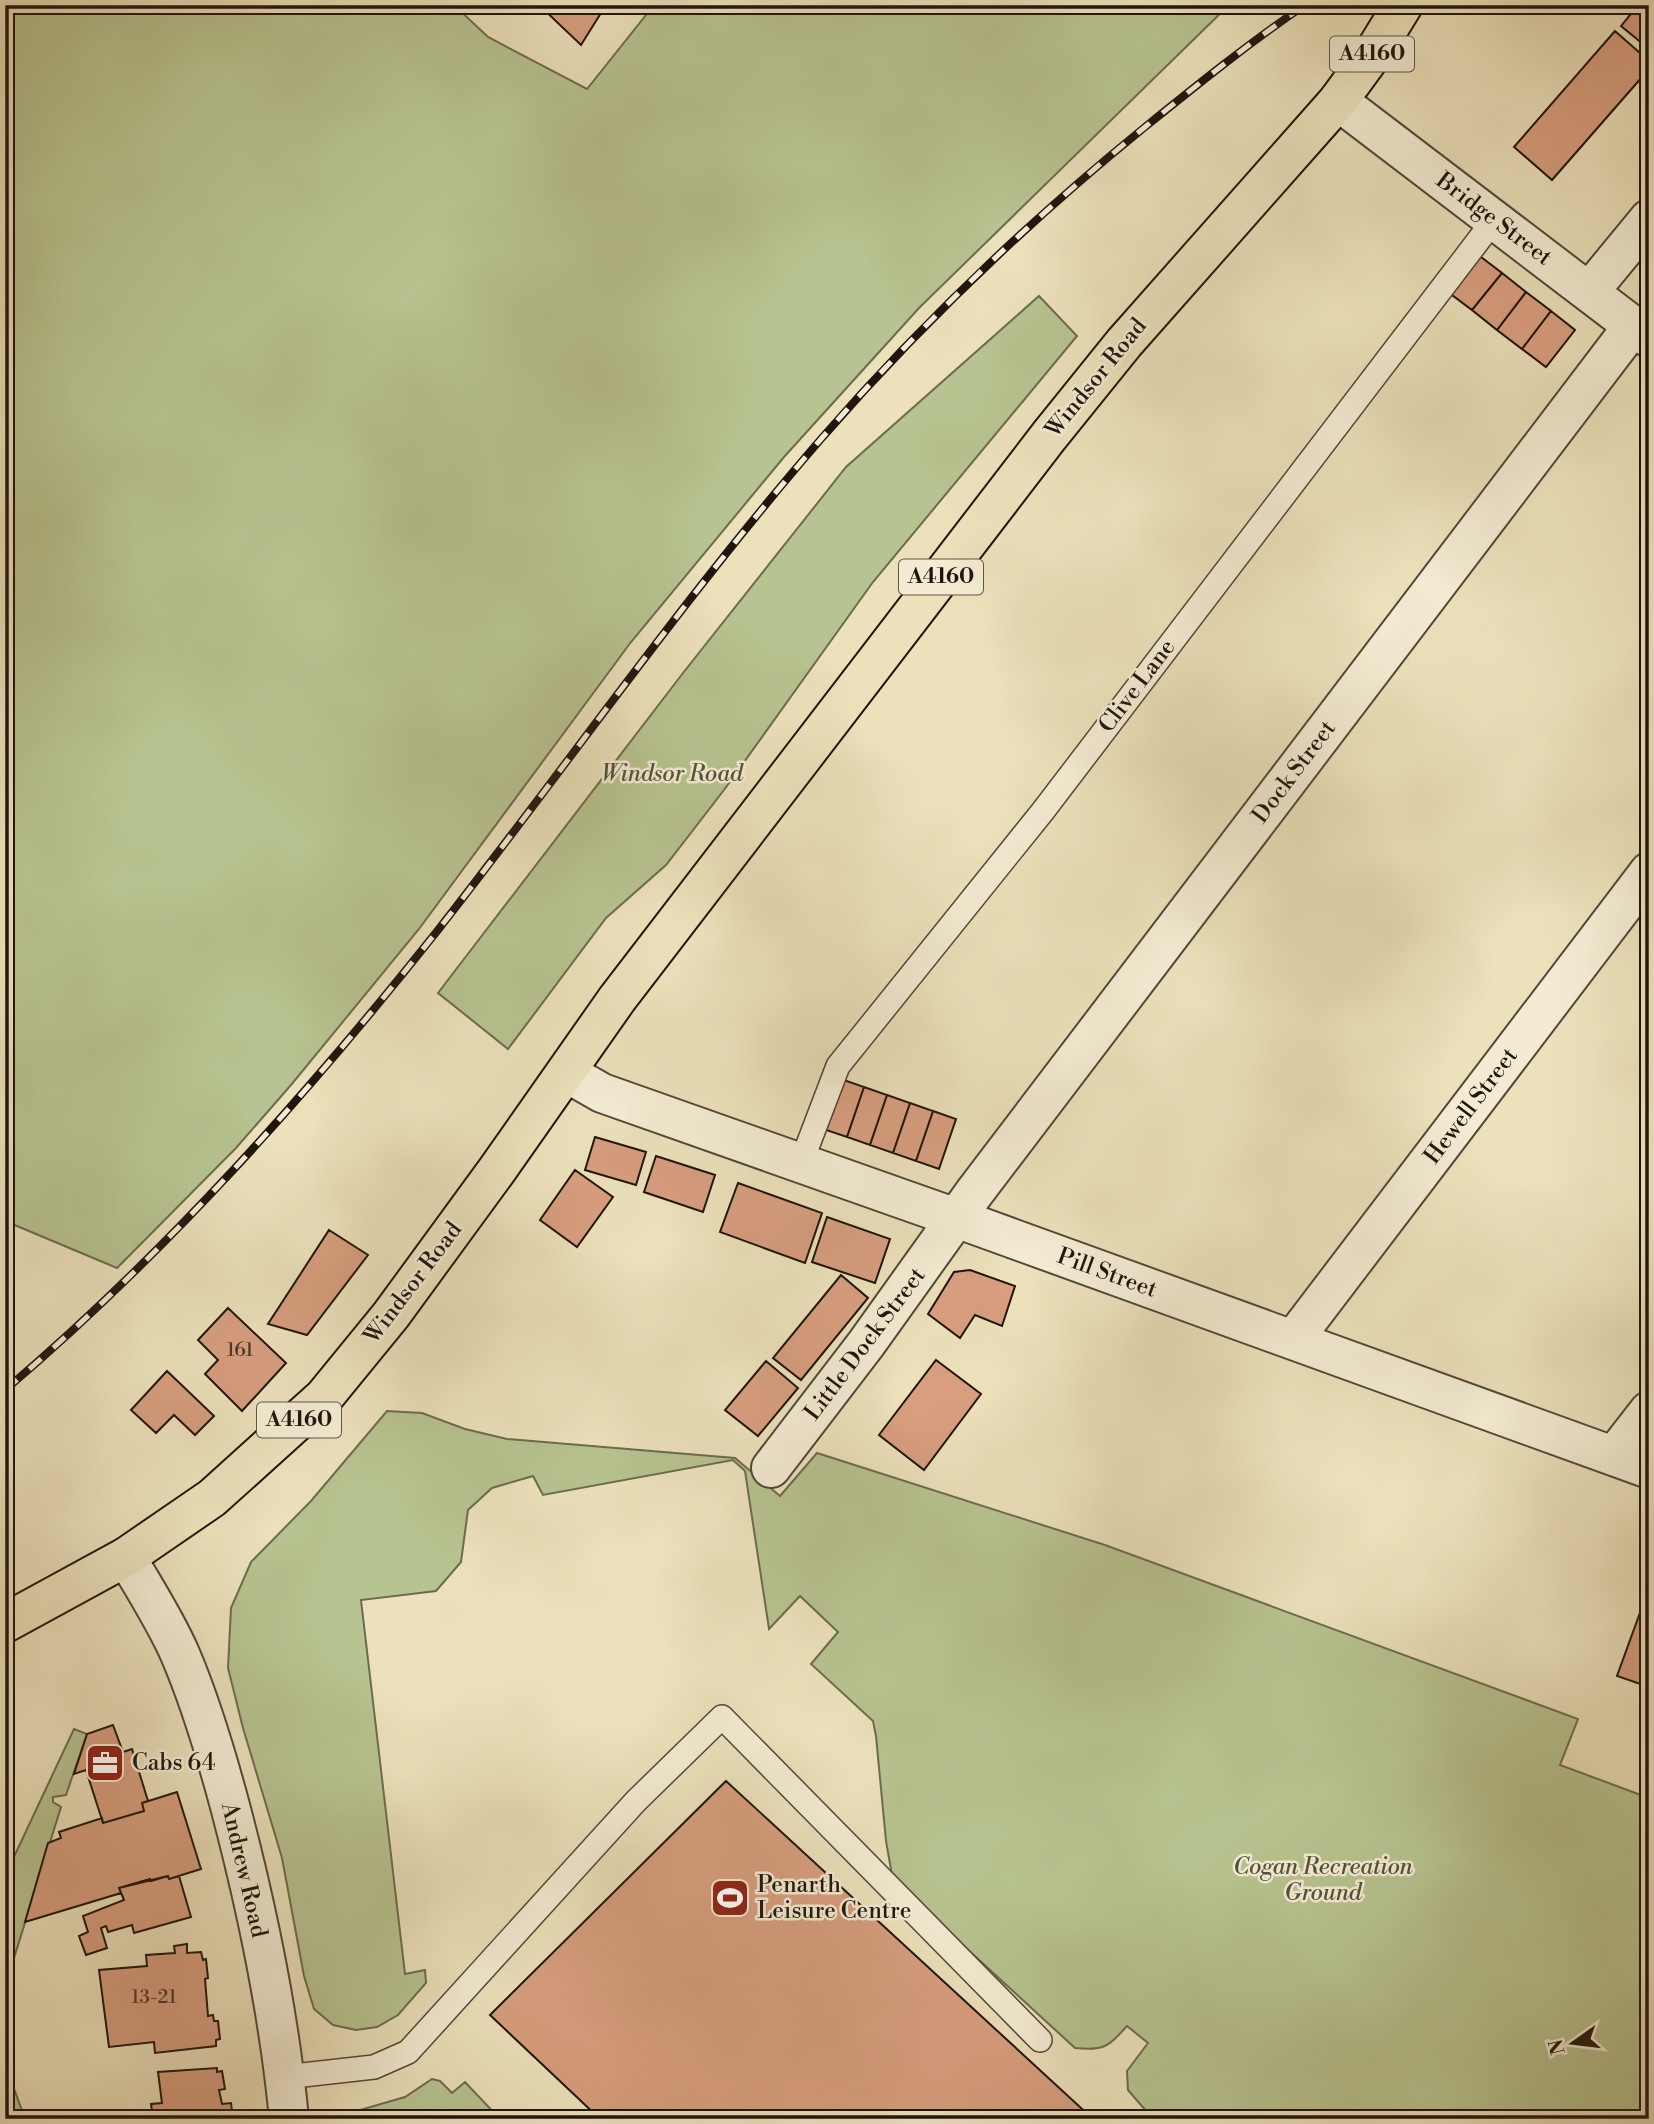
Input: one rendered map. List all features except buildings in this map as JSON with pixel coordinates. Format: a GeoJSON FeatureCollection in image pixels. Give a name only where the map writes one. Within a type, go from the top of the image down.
{"type":"FeatureCollection","features":[{"type":"Feature","properties":{"kind":"main road","name":"Windsor Road"},"geometry":{"type":"LineString","coordinates":[[126,1557],[212,1498],[324,1397],[391,1315],[567,1073],[617,999],[1049,436],[1124,343],[1338,101],[1376,49],[1403,5]]}},
{"type":"Feature","properties":{"kind":"main road","name":"A4160"},"geometry":{"type":"LineString","coordinates":[[5,1623],[126,1557]]}},
{"type":"Feature","properties":{"kind":"street","name":"Bridge Street"},"geometry":{"type":"LineString","coordinates":[[1338,101],[1641,332]]}},
{"type":"Feature","properties":{"kind":"street"},"geometry":{"type":"LineString","coordinates":[[1590,292],[1649,219]]}},
{"type":"Feature","properties":{"kind":"street","name":"Dock Street"},"geometry":{"type":"LineString","coordinates":[[956,1218],[1641,332]]}},
{"type":"Feature","properties":{"kind":"street","name":"Hewell Street"},"geometry":{"type":"LineString","coordinates":[[1293,1340],[1649,872]]}},
{"type":"Feature","properties":{"kind":"street","name":"Pill Street"},"geometry":{"type":"LineString","coordinates":[[567,1073],[602,1093],[1649,1469]]}},
{"type":"Feature","properties":{"kind":"street","name":"Little Dock Street"},"geometry":{"type":"LineString","coordinates":[[771,1468],[866,1344],[956,1218]]}},
{"type":"Feature","properties":{"kind":"street"},"geometry":{"type":"LineString","coordinates":[[1614,1456],[1649,1411]]}},
{"type":"Feature","properties":{"kind":"street","name":"Andrew Road"},"geometry":{"type":"LineString","coordinates":[[126,1557],[164,1620],[214,1750],[253,1900],[285,2077],[289,2119]]}},
{"type":"Feature","properties":{"kind":"lane","name":"Clive Lane"},"geometry":{"type":"LineString","coordinates":[[801,1163],[838,1066],[1012,851],[1494,220]]}},
{"type":"Feature","properties":{"kind":"lane"},"geometry":{"type":"LineString","coordinates":[[285,2077],[374,2067],[408,2052],[636,1801],[722,1717],[1040,2040]]}},
{"type":"Feature","properties":{"kind":"green space"},"geometry":{"type":"Polygon","coordinates":[[[5,5],[454,5],[488,37],[587,89],[654,5],[1229,5],[919,308],[784,457],[631,642],[419,929],[291,1085],[236,1148],[117,1268],[5,1221],[5,5]]]}},
{"type":"Feature","properties":{"kind":"green space","name":"Windsor Road"},"geometry":{"type":"Polygon","coordinates":[[[1039,296],[1077,336],[873,582],[724,790],[666,865],[606,918],[508,1049],[438,993],[683,673],[846,467],[1039,296]]]}},
{"type":"Feature","properties":{"kind":"green space","name":"Cogan Recreation Ground"},"geometry":{"type":"Polygon","coordinates":[[[387,1411],[422,1413],[465,1429],[507,1439],[735,1458],[780,1496],[817,1453],[1105,1545],[1578,1719],[1560,1765],[1649,1798],[1649,2119],[1153,2119],[1128,2090],[1127,2071],[1148,2043],[1127,2026],[1105,2046],[1093,2049],[1075,2048],[893,1881],[873,1721],[811,1664],[838,1632],[800,1596],[769,1629],[745,1471],[733,1460],[543,1495],[533,1476],[492,1488],[468,1510],[461,1562],[436,1591],[361,1600],[405,1974],[425,1970],[426,1983],[398,2015],[377,2027],[356,2030],[333,2025],[314,2009],[304,1976],[282,1858],[228,1668],[231,1608],[251,1562],[311,1501],[387,1411]]]}},
{"type":"Feature","properties":{"kind":"green space"},"geometry":{"type":"Polygon","coordinates":[[[74,1729],[87,1734],[66,1795],[53,1797],[53,1802],[61,1807],[5,1987],[5,1876],[74,1729]]]}},
{"type":"Feature","properties":{"kind":"green space"},"geometry":{"type":"Polygon","coordinates":[[[5,2053],[8,2072],[25,2119],[5,2119],[5,2053]]]}},
{"type":"Feature","properties":{"kind":"green space"},"geometry":{"type":"Polygon","coordinates":[[[432,2079],[440,2081],[452,2093],[465,2082],[500,2119],[342,2119],[346,2114],[405,2097],[432,2079]]]}},
{"type":"Feature","properties":{"kind":"railway"},"geometry":{"type":"LineString","coordinates":[[5,1390],[122,1284],[178,1228],[338,1052],[486,869],[722,559],[821,439],[897,356],[1017,237],[1102,163],[1223,64],[1305,5]]}},
{"type":"Feature","properties":{"kind":"place","name":"Cabs 64"},"geometry":{"type":"Point","coordinates":[105,1763]}},
{"type":"Feature","properties":{"kind":"place","name":"Penarth Leisure Centre"},"geometry":{"type":"Point","coordinates":[730,1898]}}]}
